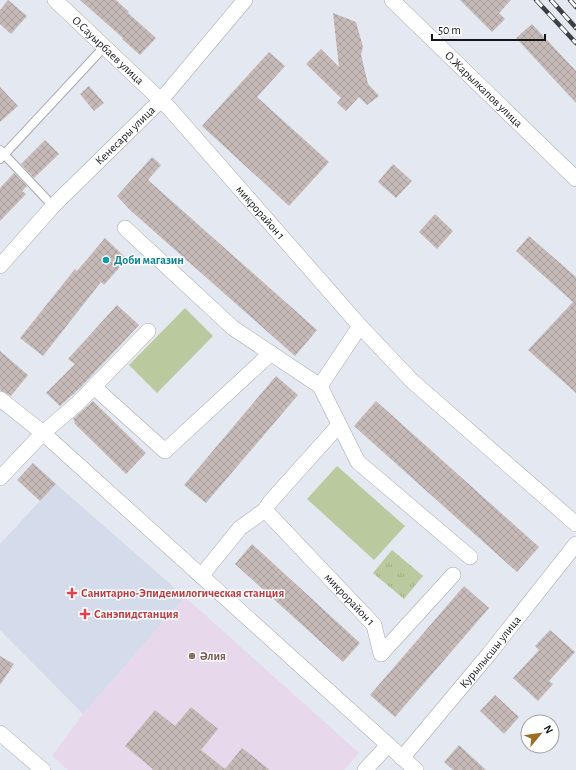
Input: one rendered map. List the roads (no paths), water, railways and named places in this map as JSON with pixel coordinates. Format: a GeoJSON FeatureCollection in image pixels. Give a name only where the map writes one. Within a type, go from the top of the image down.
{"type":"FeatureCollection","features":[{"type":"Feature","properties":{"kind":"street","name":"О.Сауырбаев улица"},"geometry":{"type":"LineString","coordinates":[[55,0],[161,100]]}},
{"type":"Feature","properties":{"kind":"street","name":"Кенесары улица"},"geometry":{"type":"LineString","coordinates":[[0,266],[53,206],[161,100],[245,0]]}},
{"type":"Feature","properties":{"kind":"street","name":"О.Жарылкапов улица"},"geometry":{"type":"LineString","coordinates":[[392,0],[576,179]]}},
{"type":"Feature","properties":{"kind":"street","name":"микрорайон 1"},"geometry":{"type":"LineString","coordinates":[[161,100],[360,326],[412,381],[576,524]]}},
{"type":"Feature","properties":{"kind":"street"},"geometry":{"type":"LineString","coordinates":[[125,228],[233,328],[320,386],[358,462],[470,557]]}},
{"type":"Feature","properties":{"kind":"street"},"geometry":{"type":"LineString","coordinates":[[320,386],[360,326]]}},
{"type":"Feature","properties":{"kind":"street"},"geometry":{"type":"LineString","coordinates":[[0,478],[43,433],[78,403],[148,331]]}},
{"type":"Feature","properties":{"kind":"street"},"geometry":{"type":"LineString","coordinates":[[94,387],[165,451],[271,354]]}},
{"type":"Feature","properties":{"kind":"street"},"geometry":{"type":"LineString","coordinates":[[0,399],[43,433],[416,770]]}},
{"type":"Feature","properties":{"kind":"street"},"geometry":{"type":"LineString","coordinates":[[201,576],[240,528],[265,510],[270,502],[339,426]]}},
{"type":"Feature","properties":{"kind":"street","name":"микрорайон 1"},"geometry":{"type":"LineString","coordinates":[[265,510],[374,625],[381,654],[453,575]]}},
{"type":"Feature","properties":{"kind":"street","name":"Курылысшы улица"},"geometry":{"type":"LineString","coordinates":[[402,758],[484,660],[576,544]]}},
{"type":"Feature","properties":{"kind":"street"},"geometry":{"type":"LineString","coordinates":[[0,733],[35,768]]}},
{"type":"Feature","properties":{"kind":"street"},"geometry":{"type":"LineString","coordinates":[[365,770],[388,745]]}},
{"type":"Feature","properties":{"kind":"lane"},"geometry":{"type":"LineString","coordinates":[[53,206],[2,154],[105,46]]}},
{"type":"Feature","properties":{"kind":"railway"},"geometry":{"type":"LineString","coordinates":[[536,0],[576,43]]}},
{"type":"Feature","properties":{"kind":"railway"},"geometry":{"type":"LineString","coordinates":[[551,0],[576,28]]}},
{"type":"Feature","properties":{"kind":"railway"},"geometry":{"type":"LineString","coordinates":[[570,0],[576,7]]}},
{"type":"Feature","properties":{"kind":"place","name":"Доби магазин"},"geometry":{"type":"Point","coordinates":[106,260]}},
{"type":"Feature","properties":{"kind":"place","name":"Санитарно-Эпидемилогическая станция"},"geometry":{"type":"Point","coordinates":[72,593]}},
{"type":"Feature","properties":{"kind":"place","name":"Санэпидстанция"},"geometry":{"type":"Point","coordinates":[85,614]}},
{"type":"Feature","properties":{"kind":"place","name":"Әлия"},"geometry":{"type":"Point","coordinates":[192,656]}}]}
